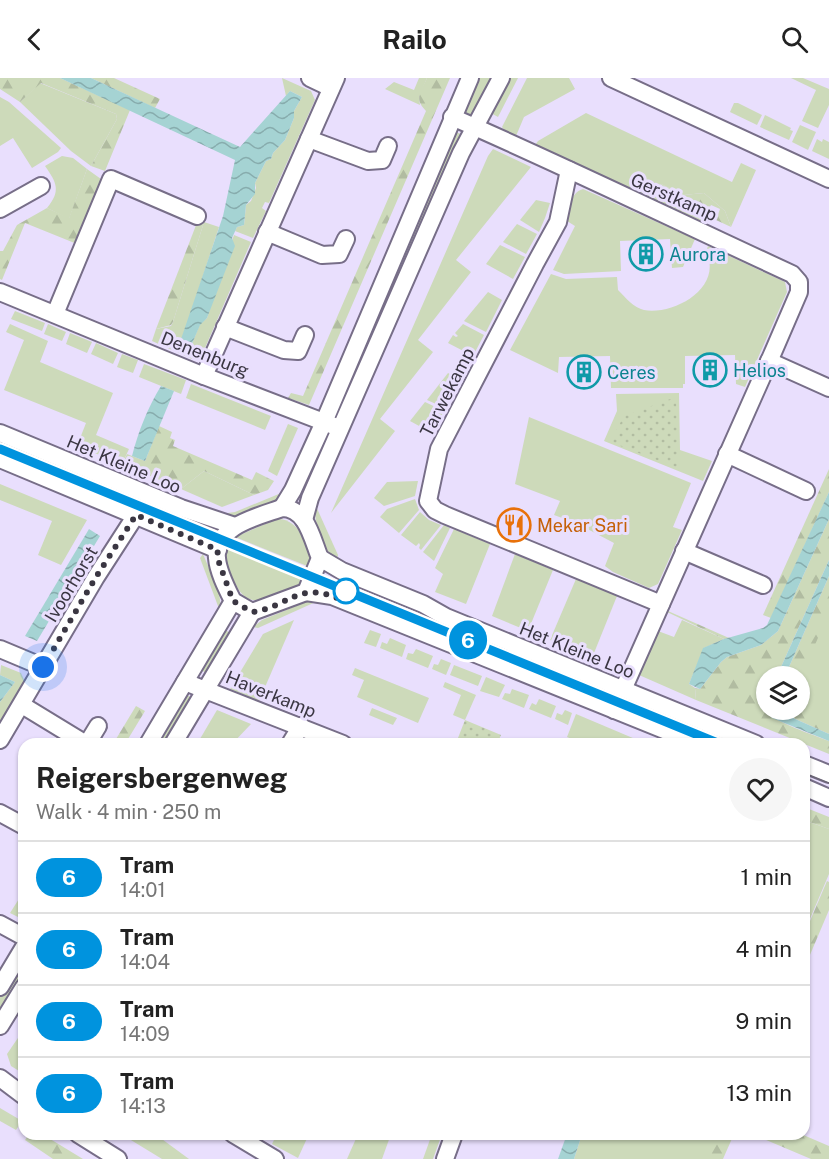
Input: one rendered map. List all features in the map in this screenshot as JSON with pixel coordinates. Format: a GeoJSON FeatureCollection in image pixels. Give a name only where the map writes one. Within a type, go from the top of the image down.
{"type":"FeatureCollection","features":[{"type":"Feature","properties":{"kind":"street"},"geometry":{"type":"LineString","coordinates":[[204,376],[333,83],[310,78]]}},
{"type":"Feature","properties":{"kind":"street"},"geometry":{"type":"LineString","coordinates":[[282,508],[293,490],[324,422],[470,78]]}},
{"type":"Feature","properties":{"kind":"street"},"geometry":{"type":"LineString","coordinates":[[304,520],[310,498],[461,153],[501,78]]}},
{"type":"Feature","properties":{"kind":"street"},"geometry":{"type":"LineString","coordinates":[[612,78],[829,179]]}},
{"type":"Feature","properties":{"kind":"street","name":"Gerstkamp"},"geometry":{"type":"LineString","coordinates":[[452,117],[792,274],[799,282],[799,292],[615,710]]}},
{"type":"Feature","properties":{"kind":"street"},"geometry":{"type":"LineString","coordinates":[[309,139],[368,161],[382,160],[388,146]]}},
{"type":"Feature","properties":{"kind":"street","name":"Tarwekamp"},"geometry":{"type":"LineString","coordinates":[[569,170],[558,222],[439,448],[428,501],[435,510],[445,515],[661,604]]}},
{"type":"Feature","properties":{"kind":"street"},"geometry":{"type":"LineString","coordinates":[[55,314],[111,179],[197,216]]}},
{"type":"Feature","properties":{"kind":"street"},"geometry":{"type":"LineString","coordinates":[[0,209],[41,186]]}},
{"type":"Feature","properties":{"kind":"street"},"geometry":{"type":"LineString","coordinates":[[267,232],[322,255],[339,254],[346,239]]}},
{"type":"Feature","properties":{"kind":"street","name":"Denenburg"},"geometry":{"type":"LineString","coordinates":[[0,292],[204,376],[341,429]]}},
{"type":"Feature","properties":{"kind":"street"},"geometry":{"type":"LineString","coordinates":[[225,327],[284,350],[298,351],[306,335]]}},
{"type":"Feature","properties":{"kind":"street"},"geometry":{"type":"LineString","coordinates":[[769,361],[829,388]]}},
{"type":"Feature","properties":{"kind":"street","name":"Het Kleine Loo"},"geometry":{"type":"LineString","coordinates":[[0,433],[181,508],[235,526]]}},
{"type":"Feature","properties":{"kind":"street"},"geometry":{"type":"LineString","coordinates":[[727,454],[806,491]]}},
{"type":"Feature","properties":{"kind":"street"},"geometry":{"type":"LineString","coordinates":[[0,459],[218,550]]}},
{"type":"Feature","properties":{"kind":"street"},"geometry":{"type":"LineString","coordinates":[[252,612],[233,601],[217,557],[218,550],[224,535],[235,526],[282,508],[296,511],[304,520],[320,558],[306,592]]}},
{"type":"Feature","properties":{"kind":"street","name":"Ivoorhorst"},"geometry":{"type":"LineString","coordinates":[[0,740],[96,577],[136,515]]}},
{"type":"Feature","properties":{"kind":"street"},"geometry":{"type":"LineString","coordinates":[[684,551],[763,585]]}},
{"type":"Feature","properties":{"kind":"street","name":"Het Kleine Loo"},"geometry":{"type":"LineString","coordinates":[[320,558],[342,571],[423,604],[446,617],[741,738]]}},
{"type":"Feature","properties":{"kind":"street"},"geometry":{"type":"LineString","coordinates":[[176,738],[252,612],[306,592],[332,596],[684,738]]}},
{"type":"Feature","properties":{"kind":"street"},"geometry":{"type":"LineString","coordinates":[[152,738],[233,601]]}},
{"type":"Feature","properties":{"kind":"street"},"geometry":{"type":"LineString","coordinates":[[0,649],[43,667]]}},
{"type":"Feature","properties":{"kind":"street","name":"Haverkamp"},"geometry":{"type":"LineString","coordinates":[[186,682],[329,738]]}},
{"type":"Feature","properties":{"kind":"street"},"geometry":{"type":"LineString","coordinates":[[22,705],[77,738]]}},
{"type":"Feature","properties":{"kind":"street"},"geometry":{"type":"LineString","coordinates":[[91,738],[99,726]]}},
{"type":"Feature","properties":{"kind":"street"},"geometry":{"type":"LineString","coordinates":[[294,738],[301,726]]}},
{"type":"Feature","properties":{"kind":"street"},"geometry":{"type":"LineString","coordinates":[[810,766],[829,774]]}},
{"type":"Feature","properties":{"kind":"street"},"geometry":{"type":"LineString","coordinates":[[810,790],[829,798]]}},
{"type":"Feature","properties":{"kind":"street"},"geometry":{"type":"LineString","coordinates":[[0,813],[18,823]]}},
{"type":"Feature","properties":{"kind":"street"},"geometry":{"type":"LineString","coordinates":[[0,924],[18,934]]}},
{"type":"Feature","properties":{"kind":"street"},"geometry":{"type":"LineString","coordinates":[[0,987],[18,957]]}},
{"type":"Feature","properties":{"kind":"street"},"geometry":{"type":"LineString","coordinates":[[0,1026],[18,997]]}},
{"type":"Feature","properties":{"kind":"street"},"geometry":{"type":"LineString","coordinates":[[0,1078],[18,1092]]}},
{"type":"Feature","properties":{"kind":"street"},"geometry":{"type":"LineString","coordinates":[[0,1091],[18,1099]]}},
{"type":"Feature","properties":{"kind":"street"},"geometry":{"type":"LineString","coordinates":[[88,1140],[118,1159]]}},
{"type":"Feature","properties":{"kind":"street"},"geometry":{"type":"LineString","coordinates":[[242,1140],[275,1159]]}},
{"type":"Feature","properties":{"kind":"street"},"geometry":{"type":"LineString","coordinates":[[446,1159],[452,1140]]}},
{"type":"Feature","properties":{"kind":"green space"},"geometry":{"type":"Polygon","coordinates":[[[0,78],[60,78],[130,110],[105,171],[91,166],[117,119],[116,114],[41,83],[20,102],[0,89],[0,78]]]}},
{"type":"Feature","properties":{"kind":"green space"},"geometry":{"type":"Polygon","coordinates":[[[91,78],[114,78],[160,99],[155,108],[91,78]]]}},
{"type":"Feature","properties":{"kind":"green space"},"geometry":{"type":"Polygon","coordinates":[[[282,78],[311,91],[315,100],[269,203],[265,202],[262,208],[266,211],[253,238],[235,231],[237,227],[244,225],[246,205],[251,201],[256,188],[255,183],[266,161],[271,159],[273,153],[285,140],[294,118],[294,111],[302,97],[290,91],[286,96],[282,78]]]}},
{"type":"Feature","properties":{"kind":"green space"},"geometry":{"type":"Polygon","coordinates":[[[419,78],[427,78],[419,97],[420,105],[385,89],[394,82],[414,90],[419,78]]]}},
{"type":"Feature","properties":{"kind":"green space"},"geometry":{"type":"Polygon","coordinates":[[[427,78],[450,78],[309,405],[288,398],[291,393],[303,396],[426,111],[419,99],[427,78]]]}},
{"type":"Feature","properties":{"kind":"green space"},"geometry":{"type":"Polygon","coordinates":[[[476,78],[496,78],[477,117],[462,111],[476,78]]]}},
{"type":"Feature","properties":{"kind":"green space"},"geometry":{"type":"Polygon","coordinates":[[[505,78],[518,78],[498,117],[489,112],[505,78]]]}},
{"type":"Feature","properties":{"kind":"green space"},"geometry":{"type":"Polygon","coordinates":[[[527,78],[569,78],[575,89],[524,117],[516,136],[502,127],[527,78]]]}},
{"type":"Feature","properties":{"kind":"green space"},"geometry":{"type":"Polygon","coordinates":[[[791,78],[803,78],[829,89],[829,105],[818,128],[802,121],[816,90],[791,78]]]}},
{"type":"Feature","properties":{"kind":"green space"},"geometry":{"type":"Polygon","coordinates":[[[40,83],[116,114],[117,119],[91,166],[71,151],[20,102],[40,83]]]}},
{"type":"Feature","properties":{"kind":"green space"},"geometry":{"type":"Polygon","coordinates":[[[0,97],[9,102],[61,148],[58,152],[32,168],[13,138],[0,146],[0,97]]]}},
{"type":"Feature","properties":{"kind":"green space"},"geometry":{"type":"Polygon","coordinates":[[[734,103],[762,115],[757,125],[730,112],[734,103]]]}},
{"type":"Feature","properties":{"kind":"green space"},"geometry":{"type":"Polygon","coordinates":[[[586,113],[732,182],[741,163],[756,170],[731,227],[725,211],[704,193],[683,195],[661,184],[644,196],[535,145],[586,113]]]}},
{"type":"Feature","properties":{"kind":"green space"},"geometry":{"type":"Polygon","coordinates":[[[765,115],[791,128],[790,130],[793,131],[789,140],[760,127],[765,115]]]}},
{"type":"Feature","properties":{"kind":"green space"},"geometry":{"type":"Polygon","coordinates":[[[800,125],[816,132],[808,150],[792,142],[800,125]]]}},
{"type":"Feature","properties":{"kind":"green space"},"geometry":{"type":"Polygon","coordinates":[[[456,132],[466,136],[340,416],[332,413],[456,132]]]}},
{"type":"Feature","properties":{"kind":"green space"},"geometry":{"type":"Polygon","coordinates":[[[817,139],[829,142],[829,159],[812,151],[817,139]]]}},
{"type":"Feature","properties":{"kind":"green space"},"geometry":{"type":"Polygon","coordinates":[[[493,149],[531,167],[456,260],[471,272],[418,340],[433,352],[380,419],[395,431],[331,513],[488,156],[493,149]]]}},
{"type":"Feature","properties":{"kind":"green space"},"geometry":{"type":"Polygon","coordinates":[[[62,156],[73,158],[87,169],[69,219],[47,208],[54,197],[56,187],[45,166],[62,156]]]}},
{"type":"Feature","properties":{"kind":"green space"},"geometry":{"type":"Polygon","coordinates":[[[87,169],[101,179],[101,185],[77,244],[25,223],[2,280],[0,279],[0,251],[3,251],[17,225],[47,208],[69,218],[87,169]]]}},
{"type":"Feature","properties":{"kind":"green space"},"geometry":{"type":"Polygon","coordinates":[[[661,184],[683,195],[704,193],[725,211],[731,227],[716,220],[720,209],[711,205],[702,222],[644,196],[661,184]]]}},
{"type":"Feature","properties":{"kind":"green space"},"geometry":{"type":"Polygon","coordinates":[[[583,189],[695,239],[683,267],[672,268],[670,239],[620,241],[621,271],[564,274],[553,270],[575,226],[567,221],[571,202],[575,194],[583,189]]]}},
{"type":"Feature","properties":{"kind":"green space"},"geometry":{"type":"Polygon","coordinates":[[[536,200],[550,203],[539,232],[520,220],[536,200]]]}},
{"type":"Feature","properties":{"kind":"green space"},"geometry":{"type":"Polygon","coordinates":[[[198,220],[204,222],[173,322],[171,325],[156,329],[198,220]]]}},
{"type":"Feature","properties":{"kind":"green space"},"geometry":{"type":"Polygon","coordinates":[[[204,222],[219,227],[181,343],[191,346],[200,324],[207,318],[234,235],[251,242],[202,355],[192,359],[152,341],[156,329],[171,326],[173,322],[204,222]]]}},
{"type":"Feature","properties":{"kind":"green space"},"geometry":{"type":"Polygon","coordinates":[[[517,224],[537,234],[526,254],[503,242],[517,224]]]}},
{"type":"Feature","properties":{"kind":"green space"},"geometry":{"type":"Polygon","coordinates":[[[500,245],[525,257],[513,279],[486,264],[500,245]]]}},
{"type":"Feature","properties":{"kind":"green space"},"geometry":{"type":"Polygon","coordinates":[[[708,246],[785,282],[787,292],[745,387],[736,384],[735,355],[685,356],[683,388],[611,388],[610,356],[559,357],[558,373],[510,350],[551,274],[566,279],[617,277],[618,290],[637,307],[655,311],[667,309],[689,299],[706,282],[709,260],[704,257],[708,246]]]}},
{"type":"Feature","properties":{"kind":"green space"},"geometry":{"type":"Polygon","coordinates":[[[488,292],[502,300],[486,332],[464,321],[488,292]]]}},
{"type":"Feature","properties":{"kind":"green space"},"geometry":{"type":"Polygon","coordinates":[[[15,311],[45,323],[42,331],[11,319],[15,311]]]}},
{"type":"Feature","properties":{"kind":"green space"},"geometry":{"type":"Polygon","coordinates":[[[10,324],[48,341],[40,362],[113,393],[96,435],[129,449],[122,464],[77,446],[86,423],[4,390],[24,340],[6,332],[10,324]]]}},
{"type":"Feature","properties":{"kind":"green space"},"geometry":{"type":"Polygon","coordinates":[[[48,324],[66,332],[62,341],[44,334],[48,324]]]}},
{"type":"Feature","properties":{"kind":"green space"},"geometry":{"type":"Polygon","coordinates":[[[463,324],[484,335],[473,356],[448,343],[453,335],[458,336],[455,333],[463,324]]]}},
{"type":"Feature","properties":{"kind":"green space"},"geometry":{"type":"Polygon","coordinates":[[[70,333],[92,342],[87,353],[66,344],[70,333]]]}},
{"type":"Feature","properties":{"kind":"green space"},"geometry":{"type":"Polygon","coordinates":[[[96,343],[118,353],[113,364],[91,354],[96,343]]]}},
{"type":"Feature","properties":{"kind":"green space"},"geometry":{"type":"Polygon","coordinates":[[[122,354],[138,360],[133,373],[117,367],[122,354]]]}},
{"type":"Feature","properties":{"kind":"green space"},"geometry":{"type":"Polygon","coordinates":[[[144,364],[186,380],[181,394],[139,377],[144,364]]]}},
{"type":"Feature","properties":{"kind":"green space"},"geometry":{"type":"Polygon","coordinates":[[[448,373],[460,380],[445,408],[427,400],[448,373]]]}},
{"type":"Feature","properties":{"kind":"green space"},"geometry":{"type":"Polygon","coordinates":[[[191,384],[271,416],[265,430],[186,398],[191,384]]]}},
{"type":"Feature","properties":{"kind":"green space"},"geometry":{"type":"Polygon","coordinates":[[[679,393],[680,450],[712,461],[703,481],[604,441],[617,411],[616,394],[679,393]]]}},
{"type":"Feature","properties":{"kind":"green space"},"geometry":{"type":"Polygon","coordinates":[[[676,397],[678,468],[610,442],[624,416],[676,397]]]}},
{"type":"Feature","properties":{"kind":"green space"},"geometry":{"type":"Polygon","coordinates":[[[425,402],[444,411],[432,433],[410,421],[425,402]]]}},
{"type":"Feature","properties":{"kind":"green space"},"geometry":{"type":"Polygon","coordinates":[[[529,417],[691,483],[673,527],[682,530],[658,584],[649,588],[613,572],[605,566],[614,543],[576,523],[554,515],[560,501],[515,484],[529,417]]]}},
{"type":"Feature","properties":{"kind":"green space"},"geometry":{"type":"Polygon","coordinates":[[[288,424],[298,428],[277,476],[268,471],[288,424]]]}},
{"type":"Feature","properties":{"kind":"green space"},"geometry":{"type":"Polygon","coordinates":[[[159,426],[172,432],[170,438],[175,440],[173,446],[252,480],[256,472],[274,481],[268,490],[254,495],[204,471],[181,489],[122,464],[127,454],[145,461],[159,426]]]}},
{"type":"Feature","properties":{"kind":"green space"},"geometry":{"type":"Polygon","coordinates":[[[829,469],[829,492],[825,501],[771,618],[763,615],[829,469]]]}},
{"type":"Feature","properties":{"kind":"green space"},"geometry":{"type":"Polygon","coordinates":[[[204,471],[254,495],[222,507],[181,489],[204,471]]]}},
{"type":"Feature","properties":{"kind":"green space"},"geometry":{"type":"Polygon","coordinates":[[[418,481],[415,496],[384,506],[374,498],[387,482],[418,481]]]}},
{"type":"Feature","properties":{"kind":"green space"},"geometry":{"type":"Polygon","coordinates":[[[0,484],[87,520],[61,565],[38,555],[52,521],[0,500],[0,484]]]}},
{"type":"Feature","properties":{"kind":"green space"},"geometry":{"type":"Polygon","coordinates":[[[286,491],[283,497],[234,518],[221,514],[235,512],[286,491]]]}},
{"type":"Feature","properties":{"kind":"green space"},"geometry":{"type":"Polygon","coordinates":[[[415,499],[419,510],[399,533],[380,517],[387,509],[415,499]]]}},
{"type":"Feature","properties":{"kind":"green space"},"geometry":{"type":"Polygon","coordinates":[[[315,504],[338,555],[337,560],[323,543],[316,518],[315,504]]]}},
{"type":"Feature","properties":{"kind":"green space"},"geometry":{"type":"Polygon","coordinates":[[[420,512],[429,520],[441,525],[421,550],[419,543],[416,546],[401,535],[420,512]]]}},
{"type":"Feature","properties":{"kind":"green space"},"geometry":{"type":"Polygon","coordinates":[[[277,519],[285,520],[298,529],[309,552],[312,568],[235,537],[277,519]]]}},
{"type":"Feature","properties":{"kind":"green space"},"geometry":{"type":"Polygon","coordinates":[[[829,519],[829,560],[781,666],[756,666],[756,720],[778,720],[829,741],[829,754],[810,746],[810,738],[790,738],[696,700],[695,688],[700,689],[721,662],[727,657],[761,645],[778,631],[829,519]]]}},
{"type":"Feature","properties":{"kind":"green space"},"geometry":{"type":"Polygon","coordinates":[[[444,525],[450,528],[434,561],[423,552],[444,525]]]}},
{"type":"Feature","properties":{"kind":"green space"},"geometry":{"type":"Polygon","coordinates":[[[454,529],[490,544],[466,604],[435,592],[443,574],[435,568],[454,529]]]}},
{"type":"Feature","properties":{"kind":"green space"},"geometry":{"type":"Polygon","coordinates":[[[227,545],[308,579],[298,586],[269,598],[253,600],[248,598],[238,589],[226,562],[227,545]]]}},
{"type":"Feature","properties":{"kind":"green space"},"geometry":{"type":"Polygon","coordinates":[[[203,554],[219,592],[221,608],[218,606],[200,558],[203,554]]]}},
{"type":"Feature","properties":{"kind":"green space"},"geometry":{"type":"Polygon","coordinates":[[[515,554],[553,570],[528,631],[492,616],[515,554]]]}},
{"type":"Feature","properties":{"kind":"green space"},"geometry":{"type":"Polygon","coordinates":[[[829,576],[829,612],[806,666],[789,666],[829,576]]]}},
{"type":"Feature","properties":{"kind":"green space"},"geometry":{"type":"Polygon","coordinates":[[[576,579],[617,596],[592,658],[550,640],[576,579]]]}},
{"type":"Feature","properties":{"kind":"green space"},"geometry":{"type":"Polygon","coordinates":[[[829,594],[829,730],[810,717],[810,666],[804,666],[829,594]]]}},
{"type":"Feature","properties":{"kind":"green space"},"geometry":{"type":"Polygon","coordinates":[[[313,599],[320,600],[258,628],[253,627],[262,620],[313,599]]]}},
{"type":"Feature","properties":{"kind":"green space"},"geometry":{"type":"Polygon","coordinates":[[[668,611],[729,638],[724,639],[668,611]]]}},
{"type":"Feature","properties":{"kind":"green space"},"geometry":{"type":"Polygon","coordinates":[[[294,620],[259,701],[230,689],[263,634],[294,620]]]}},
{"type":"Feature","properties":{"kind":"green space"},"geometry":{"type":"Polygon","coordinates":[[[682,620],[724,639],[704,648],[689,684],[695,688],[696,700],[639,675],[658,631],[674,637],[682,620]]]}},
{"type":"Feature","properties":{"kind":"green space"},"geometry":{"type":"Polygon","coordinates":[[[225,630],[232,634],[208,674],[201,670],[225,630]]]}},
{"type":"Feature","properties":{"kind":"green space"},"geometry":{"type":"Polygon","coordinates":[[[370,630],[381,634],[376,647],[364,643],[370,630]]]}},
{"type":"Feature","properties":{"kind":"green space"},"geometry":{"type":"Polygon","coordinates":[[[390,638],[406,645],[402,657],[380,648],[382,642],[387,644],[390,638]]]}},
{"type":"Feature","properties":{"kind":"green space"},"geometry":{"type":"Polygon","coordinates":[[[416,649],[433,656],[428,668],[406,659],[408,653],[413,654],[416,649]]]}},
{"type":"Feature","properties":{"kind":"green space"},"geometry":{"type":"Polygon","coordinates":[[[441,659],[451,663],[446,675],[432,669],[434,664],[438,665],[441,659]]]}},
{"type":"Feature","properties":{"kind":"green space"},"geometry":{"type":"Polygon","coordinates":[[[1,665],[21,673],[25,682],[0,724],[0,702],[15,682],[0,675],[1,665]]]}},
{"type":"Feature","properties":{"kind":"green space"},"geometry":{"type":"Polygon","coordinates":[[[454,665],[482,676],[478,686],[450,675],[454,665]]]}},
{"type":"Feature","properties":{"kind":"green space"},"geometry":{"type":"Polygon","coordinates":[[[355,668],[429,698],[418,723],[357,697],[364,680],[352,675],[355,668]]]}},
{"type":"Feature","properties":{"kind":"green space"},"geometry":{"type":"Polygon","coordinates":[[[486,677],[505,685],[499,697],[480,691],[486,677]]]}},
{"type":"Feature","properties":{"kind":"green space"},"geometry":{"type":"Polygon","coordinates":[[[445,682],[476,695],[465,720],[453,715],[461,695],[443,687],[445,682]]]}},
{"type":"Feature","properties":{"kind":"green space"},"geometry":{"type":"Polygon","coordinates":[[[512,689],[529,695],[524,708],[502,699],[505,693],[510,694],[512,689]]]}},
{"type":"Feature","properties":{"kind":"green space"},"geometry":{"type":"Polygon","coordinates":[[[186,694],[193,699],[170,738],[159,738],[186,694]]]}},
{"type":"Feature","properties":{"kind":"green space"},"geometry":{"type":"Polygon","coordinates":[[[539,699],[556,706],[551,718],[529,709],[532,703],[536,705],[539,699]]]}},
{"type":"Feature","properties":{"kind":"green space"},"geometry":{"type":"Polygon","coordinates":[[[136,706],[145,711],[129,738],[117,738],[136,706]]]}},
{"type":"Feature","properties":{"kind":"green space"},"geometry":{"type":"Polygon","coordinates":[[[372,708],[397,718],[393,725],[369,715],[372,708]]]}},
{"type":"Feature","properties":{"kind":"green space"},"geometry":{"type":"Polygon","coordinates":[[[217,710],[251,724],[238,738],[201,738],[217,710]]]}},
{"type":"Feature","properties":{"kind":"green space"},"geometry":{"type":"Polygon","coordinates":[[[565,710],[572,713],[568,725],[555,719],[557,713],[562,715],[565,710]]]}},
{"type":"Feature","properties":{"kind":"green space"},"geometry":{"type":"Polygon","coordinates":[[[810,712],[829,721],[829,734],[798,720],[810,720],[810,712]]]}},
{"type":"Feature","properties":{"kind":"green space"},"geometry":{"type":"Polygon","coordinates":[[[576,714],[633,738],[569,738],[567,737],[576,714]]]}},
{"type":"Feature","properties":{"kind":"green space"},"geometry":{"type":"Polygon","coordinates":[[[465,720],[501,735],[500,738],[458,738],[465,720]]]}},
{"type":"Feature","properties":{"kind":"green space"},"geometry":{"type":"Polygon","coordinates":[[[810,809],[829,817],[829,829],[810,822],[810,809]]]}},
{"type":"Feature","properties":{"kind":"green space"},"geometry":{"type":"Polygon","coordinates":[[[810,822],[829,829],[829,874],[810,919],[810,822]]]}},
{"type":"Feature","properties":{"kind":"green space"},"geometry":{"type":"Polygon","coordinates":[[[827,881],[829,882],[829,910],[810,955],[810,921],[827,881]]]}},
{"type":"Feature","properties":{"kind":"green space"},"geometry":{"type":"Polygon","coordinates":[[[18,900],[18,917],[10,913],[18,900]]]}},
{"type":"Feature","properties":{"kind":"green space"},"geometry":{"type":"Polygon","coordinates":[[[18,968],[18,988],[0,1018],[0,997],[18,968]]]}},
{"type":"Feature","properties":{"kind":"green space"},"geometry":{"type":"Polygon","coordinates":[[[18,1038],[18,1070],[11,1066],[7,1054],[18,1038]]]}},
{"type":"Feature","properties":{"kind":"green space"},"geometry":{"type":"Polygon","coordinates":[[[0,1108],[18,1119],[18,1127],[16,1130],[0,1121],[0,1108]]]}},
{"type":"Feature","properties":{"kind":"green space"},"geometry":{"type":"Polygon","coordinates":[[[810,1138],[829,1146],[829,1159],[811,1159],[766,1140],[810,1140],[810,1138]]]}},
{"type":"Feature","properties":{"kind":"green space"},"geometry":{"type":"Polygon","coordinates":[[[25,1140],[52,1140],[83,1159],[53,1159],[25,1140]]]}},
{"type":"Feature","properties":{"kind":"green space"},"geometry":{"type":"Polygon","coordinates":[[[131,1140],[163,1140],[189,1159],[162,1159],[131,1140]]]}},
{"type":"Feature","properties":{"kind":"green space"},"geometry":{"type":"Polygon","coordinates":[[[274,1140],[306,1140],[298,1158],[272,1144],[274,1140]]]}},
{"type":"Feature","properties":{"kind":"green space"},"geometry":{"type":"Polygon","coordinates":[[[355,1140],[389,1140],[382,1159],[347,1159],[355,1140]]]}},
{"type":"Feature","properties":{"kind":"green space"},"geometry":{"type":"Polygon","coordinates":[[[430,1140],[440,1140],[433,1159],[423,1159],[430,1140]]]}},
{"type":"Feature","properties":{"kind":"green space"},"geometry":{"type":"Polygon","coordinates":[[[580,1140],[718,1140],[710,1159],[574,1159],[580,1140]]]}},
{"type":"Feature","properties":{"kind":"green space"},"geometry":{"type":"Polygon","coordinates":[[[716,1140],[731,1140],[723,1159],[708,1159],[716,1140]]]}},
{"type":"Feature","properties":{"kind":"water"},"geometry":{"type":"Polygon","coordinates":[[[60,78],[91,78],[240,147],[290,91],[302,97],[294,111],[294,118],[285,140],[273,153],[271,159],[266,161],[255,183],[255,194],[246,205],[244,225],[237,227],[232,238],[235,246],[207,318],[200,325],[191,346],[180,342],[223,216],[235,160],[60,78]]]}},
{"type":"Feature","properties":{"kind":"water"},"geometry":{"type":"Polygon","coordinates":[[[161,386],[174,391],[145,461],[132,456],[144,420],[161,386]]]}},
{"type":"Feature","properties":{"kind":"water"},"geometry":{"type":"Polygon","coordinates":[[[829,492],[829,519],[778,631],[761,645],[727,657],[700,689],[689,684],[703,648],[767,625],[829,492]]]}},
{"type":"Feature","properties":{"kind":"water"},"geometry":{"type":"Polygon","coordinates":[[[89,529],[100,536],[37,641],[25,636],[89,529]]]}},
{"type":"Feature","properties":{"kind":"water"},"geometry":{"type":"Polygon","coordinates":[[[829,560],[829,576],[789,666],[781,666],[829,560]]]}},
{"type":"Feature","properties":{"kind":"water"},"geometry":{"type":"Polygon","coordinates":[[[0,675],[15,682],[0,702],[0,675]]]}},
{"type":"Feature","properties":{"kind":"water"},"geometry":{"type":"Polygon","coordinates":[[[777,720],[798,720],[829,734],[829,741],[777,720]]]}},
{"type":"Feature","properties":{"kind":"water"},"geometry":{"type":"Polygon","coordinates":[[[565,1140],[580,1140],[574,1159],[558,1159],[565,1140]]]}},
{"type":"Feature","properties":{"kind":"tram line"},"geometry":{"type":"LineString","coordinates":[[0,443],[720,738]]}},
{"type":"Feature","properties":{"kind":"tram line","name":"6"},"geometry":{"type":"LineString","coordinates":[[0,449],[705,738]]}},
{"type":"Feature","properties":{"kind":"tram line"},"geometry":{"type":"LineString","coordinates":[[810,775],[829,783]]}},
{"type":"Feature","properties":{"kind":"place","name":"Aurora"},"geometry":{"type":"Point","coordinates":[646,254]}},
{"type":"Feature","properties":{"kind":"place","name":"Helios"},"geometry":{"type":"Point","coordinates":[710,370]}},
{"type":"Feature","properties":{"kind":"place","name":"Ceres"},"geometry":{"type":"Point","coordinates":[584,372]}},
{"type":"Feature","properties":{"kind":"place","name":"Mekar Sari"},"geometry":{"type":"Point","coordinates":[514,525]}},
{"type":"Feature","properties":{"kind":"route"},"geometry":{"type":"LineString","coordinates":[[43,667],[136,515],[218,550],[217,557],[233,601],[252,612],[306,592],[319,592],[337,598],[346,591]]}}]}
